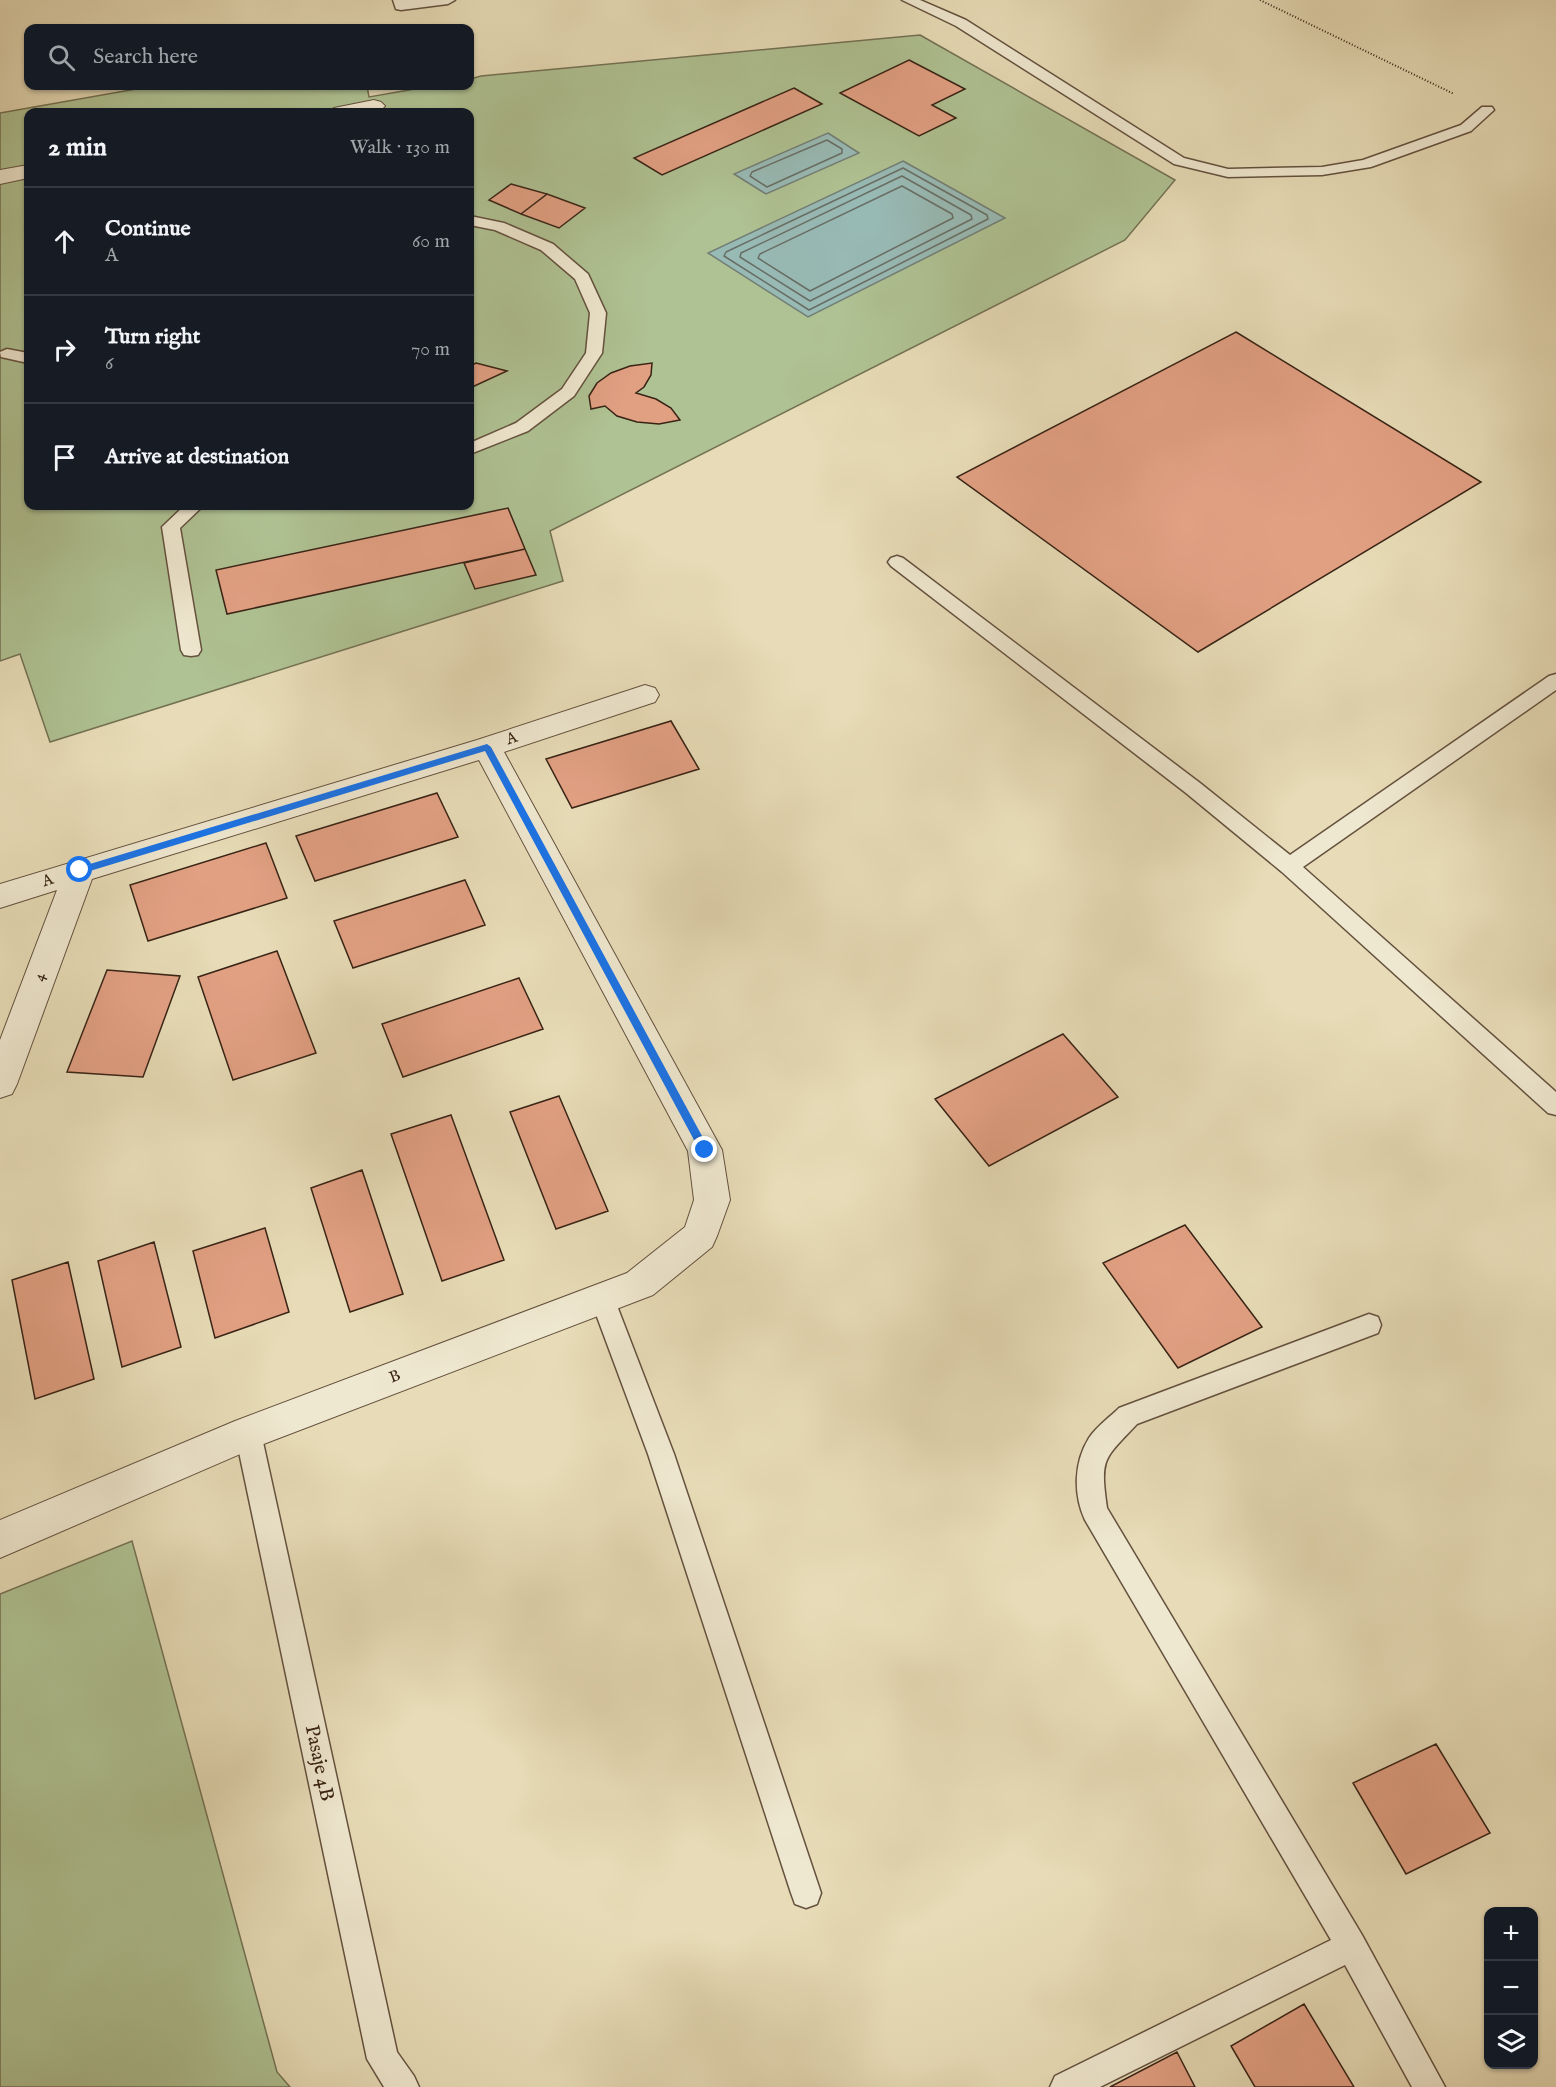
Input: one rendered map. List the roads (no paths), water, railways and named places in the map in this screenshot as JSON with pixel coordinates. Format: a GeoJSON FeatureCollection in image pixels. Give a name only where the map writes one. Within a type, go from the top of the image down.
{"type":"FeatureCollection","features":[{"type":"Feature","properties":{"kind":"street"},"geometry":{"type":"LineString","coordinates":[[0,177],[24,173]]}},
{"type":"Feature","properties":{"kind":"street","name":"A"},"geometry":{"type":"LineString","coordinates":[[0,896],[487,747],[645,695]]}},
{"type":"Feature","properties":{"kind":"street","name":"B"},"geometry":{"type":"LineString","coordinates":[[0,1539],[248,1433],[640,1284],[699,1236],[712,1200],[705,1150],[487,747]]}},
{"type":"Feature","properties":{"kind":"street","name":"4"},"geometry":{"type":"LineString","coordinates":[[0,1084],[80,870]]}},
{"type":"Feature","properties":{"kind":"lane"},"geometry":{"type":"LineString","coordinates":[[400,0],[401,6],[448,0]]}},
{"type":"Feature","properties":{"kind":"lane"},"geometry":{"type":"LineString","coordinates":[[909,0],[962,23],[1179,161],[1228,173],[1322,171],[1366,164],[1466,128],[1487,110]]}},
{"type":"Feature","properties":{"kind":"lane"},"geometry":{"type":"LineString","coordinates":[[474,223],[499,226],[548,248],[582,277],[598,313],[594,353],[568,392],[522,427],[474,447]]}},
{"type":"Feature","properties":{"kind":"lane"},"geometry":{"type":"LineString","coordinates":[[7,354],[24,357]]}},
{"type":"Feature","properties":{"kind":"lane"},"geometry":{"type":"LineString","coordinates":[[190,510],[171,527],[191,650]]}},
{"type":"Feature","properties":{"kind":"lane"},"geometry":{"type":"LineString","coordinates":[[897,562],[1193,789],[1289,866],[1556,1106]]}},
{"type":"Feature","properties":{"kind":"lane"},"geometry":{"type":"LineString","coordinates":[[1289,866],[1556,681]]}},
{"type":"Feature","properties":{"kind":"lane"},"geometry":{"type":"LineString","coordinates":[[602,1298],[661,1454],[806,1893]]}},
{"type":"Feature","properties":{"kind":"lane"},"geometry":{"type":"LineString","coordinates":[[1369,1325],[1128,1416],[1099,1446],[1089,1472],[1094,1511],[1352,1946],[1429,2087]]}},
{"type":"Feature","properties":{"kind":"lane","name":"Pasaje 4B"},"geometry":{"type":"LineString","coordinates":[[248,1433],[383,2059],[403,2087]]}},
{"type":"Feature","properties":{"kind":"lane"},"geometry":{"type":"LineString","coordinates":[[1066,2087],[1352,1946]]}},
{"type":"Feature","properties":{"kind":"water"},"geometry":{"type":"Polygon","coordinates":[[[828,133],[859,153],[766,194],[734,174],[828,133]]]}},
{"type":"Feature","properties":{"kind":"water"},"geometry":{"type":"Polygon","coordinates":[[[903,161],[1005,218],[808,317],[708,253],[903,161]]]}}]}
